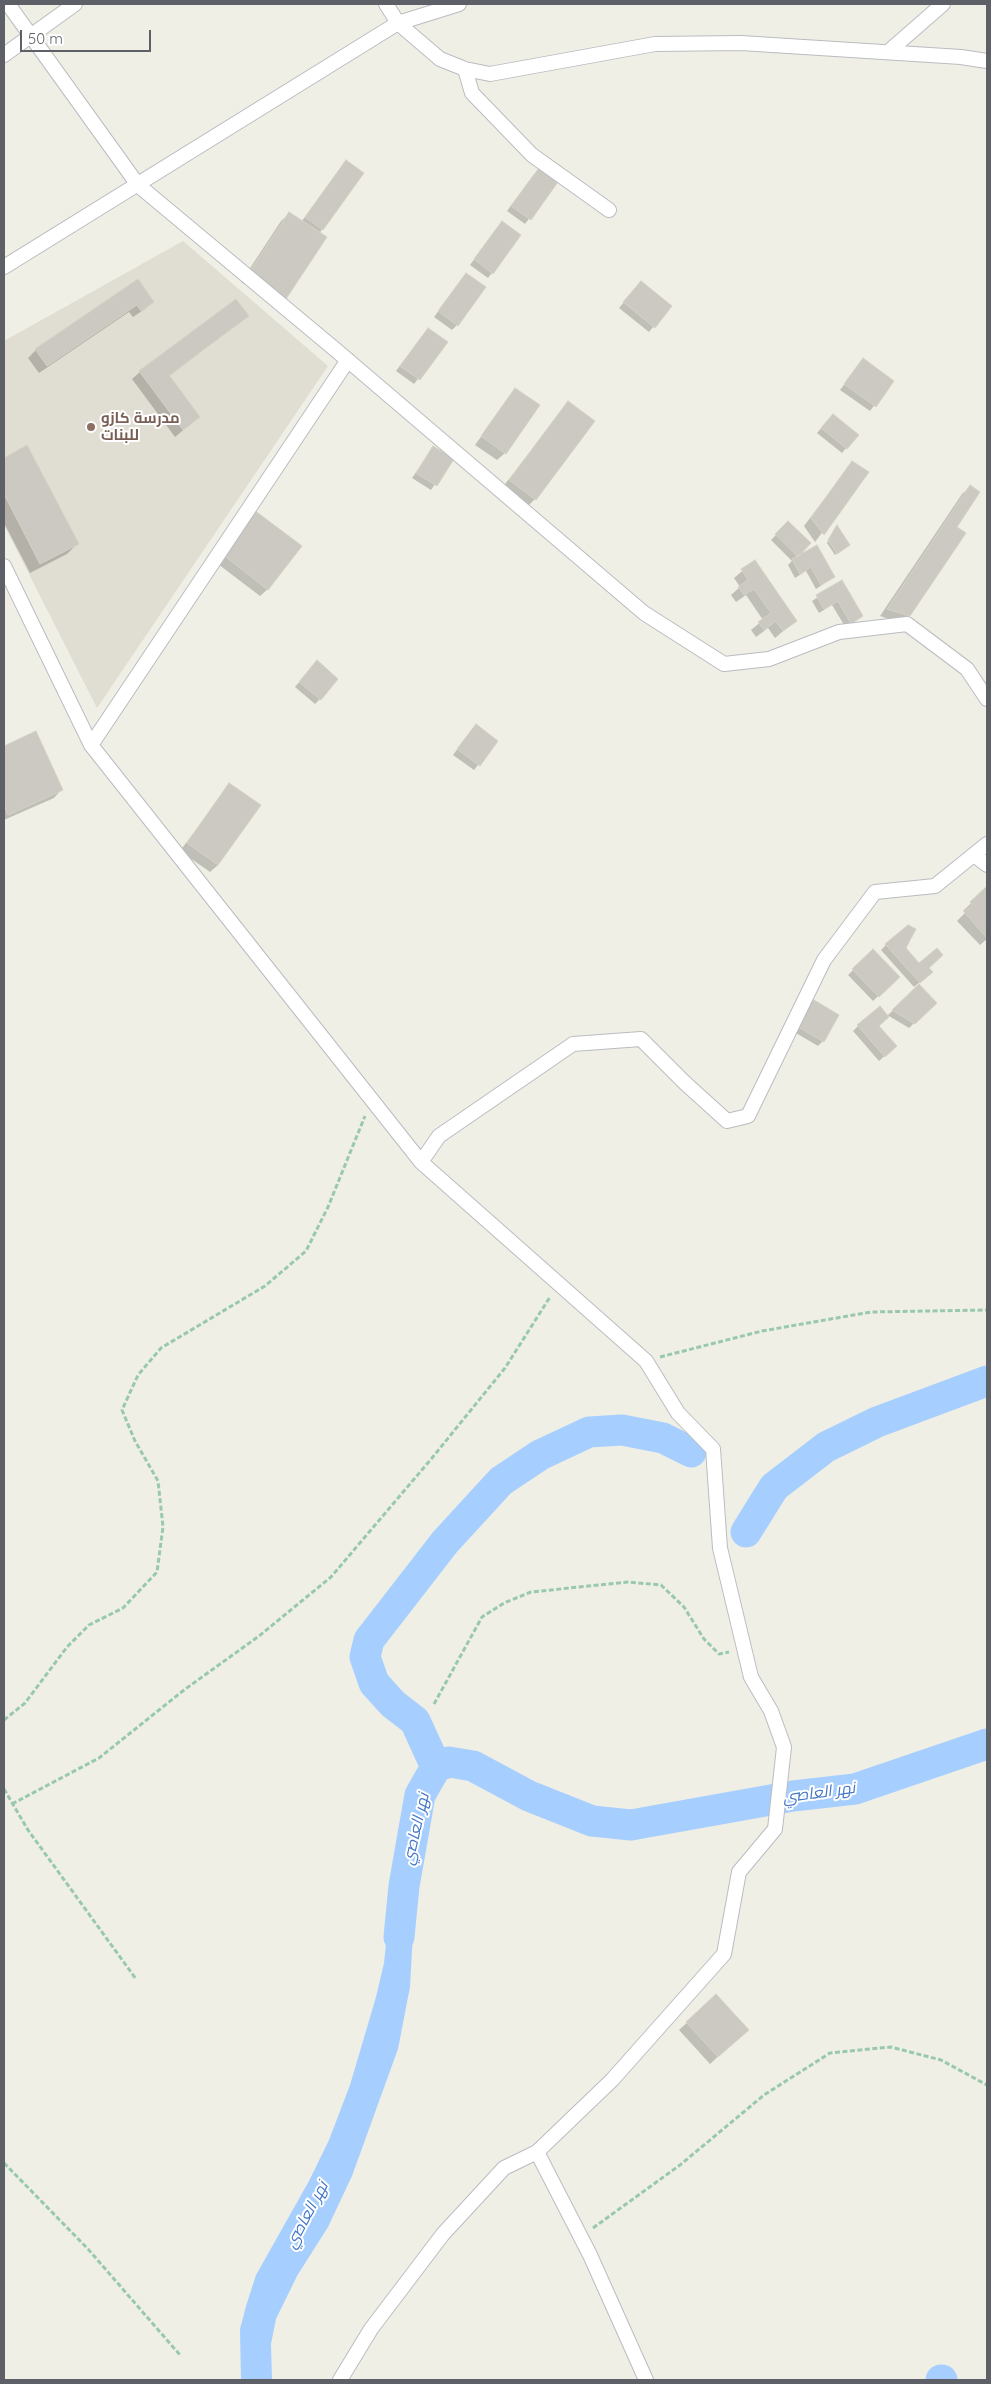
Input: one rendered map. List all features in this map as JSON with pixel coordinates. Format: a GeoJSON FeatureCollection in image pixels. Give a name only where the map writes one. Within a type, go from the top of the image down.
{"type":"FeatureCollection","features":[{"type":"Feature","properties":{"kind":"street"},"geometry":{"type":"LineString","coordinates":[[8,4],[138,185],[348,360],[644,613],[724,664],[769,659],[839,632],[907,624],[967,669],[987,700]]}},
{"type":"Feature","properties":{"kind":"street"},"geometry":{"type":"LineString","coordinates":[[4,55],[75,4]]}},
{"type":"Feature","properties":{"kind":"street"},"geometry":{"type":"LineString","coordinates":[[386,4],[398,23],[440,59],[465,69],[490,74],[654,44],[741,43],[961,57],[987,61]]}},
{"type":"Feature","properties":{"kind":"street"},"geometry":{"type":"LineString","coordinates":[[4,267],[398,23],[459,4]]}},
{"type":"Feature","properties":{"kind":"street"},"geometry":{"type":"LineString","coordinates":[[888,52],[943,4]]}},
{"type":"Feature","properties":{"kind":"street"},"geometry":{"type":"LineString","coordinates":[[465,69],[472,92],[532,155],[609,210]]}},
{"type":"Feature","properties":{"kind":"street"},"geometry":{"type":"LineString","coordinates":[[91,745],[348,360]]}},
{"type":"Feature","properties":{"kind":"street"},"geometry":{"type":"LineString","coordinates":[[4,566],[91,745],[421,1162],[646,1361],[678,1412],[713,1449],[720,1548],[744,1649],[751,1677],[771,1711],[784,1747],[774,1829],[740,1872],[724,1954],[612,2080],[537,2152],[504,2168],[443,2234],[370,2329],[340,2380]]}},
{"type":"Feature","properties":{"kind":"street"},"geometry":{"type":"LineString","coordinates":[[421,1162],[439,1136],[573,1044],[641,1039],[685,1084],[727,1121],[748,1116],[824,960],[875,892],[935,886],[987,844]]}},
{"type":"Feature","properties":{"kind":"street"},"geometry":{"type":"LineString","coordinates":[[974,855],[987,865]]}},
{"type":"Feature","properties":{"kind":"street"},"geometry":{"type":"LineString","coordinates":[[537,2152],[581,2237],[646,2380]]}},
{"type":"Feature","properties":{"kind":"path"},"geometry":{"type":"LineString","coordinates":[[4,1720],[25,1703],[67,1647],[89,1625],[123,1608],[157,1572],[163,1527],[158,1481],[135,1442],[122,1410],[138,1375],[161,1348],[265,1286],[306,1251],[328,1207],[372,1099]]}},
{"type":"Feature","properties":{"kind":"path"},"geometry":{"type":"LineString","coordinates":[[12,1804],[99,1758],[184,1690],[259,1636],[331,1577],[505,1368],[559,1284]]}},
{"type":"Feature","properties":{"kind":"path"},"geometry":{"type":"LineString","coordinates":[[646,1361],[762,1331],[871,1312],[987,1310]]}},
{"type":"Feature","properties":{"kind":"path"},"geometry":{"type":"LineString","coordinates":[[434,1704],[482,1617],[504,1602],[531,1592],[628,1582],[661,1585],[684,1607],[704,1639],[719,1654],[744,1649]]}},
{"type":"Feature","properties":{"kind":"path"},"geometry":{"type":"LineString","coordinates":[[4,1789],[28,1830],[136,1979]]}},
{"type":"Feature","properties":{"kind":"path"},"geometry":{"type":"LineString","coordinates":[[581,2237],[680,2165],[764,2095],[830,2053],[891,2047],[942,2060],[987,2085]]}},
{"type":"Feature","properties":{"kind":"path"},"geometry":{"type":"LineString","coordinates":[[4,2163],[88,2249],[180,2355]]}},
{"type":"Feature","properties":{"kind":"shaded area"},"geometry":{"type":"Polygon","coordinates":[[[183,241],[328,366],[97,708],[4,525],[4,341],[183,241]]]}},
{"type":"Feature","properties":{"kind":"water"},"geometry":{"type":"Polygon","coordinates":[[[403,1896],[414,1914],[410,1987],[398,2049],[352,2176],[328,2227],[297,2276],[276,2319],[271,2344],[272,2380],[241,2380],[240,2329],[256,2275],[309,2181],[329,2140],[350,2085],[376,1997],[384,1963],[390,1907],[403,1896]]]}},
{"type":"Feature","properties":{"kind":"building"},"geometry":{"type":"Polygon","coordinates":[[[346,160],[364,173],[323,230],[305,217],[346,160]]]}},
{"type":"Feature","properties":{"kind":"building"},"geometry":{"type":"Polygon","coordinates":[[[539,168],[558,182],[531,220],[511,206],[539,168]]]}},
{"type":"Feature","properties":{"kind":"building"},"geometry":{"type":"Polygon","coordinates":[[[289,212],[327,237],[286,299],[248,274],[289,212]]]}},
{"type":"Feature","properties":{"kind":"building"},"geometry":{"type":"Polygon","coordinates":[[[502,221],[521,235],[493,274],[474,259],[502,221]]]}},
{"type":"Feature","properties":{"kind":"building"},"geometry":{"type":"Polygon","coordinates":[[[466,273],[486,287],[458,326],[438,311],[466,273]]]}},
{"type":"Feature","properties":{"kind":"building"},"geometry":{"type":"Polygon","coordinates":[[[138,279],[154,302],[141,311],[137,305],[47,366],[35,349],[138,279]]]}},
{"type":"Feature","properties":{"kind":"building"},"geometry":{"type":"Polygon","coordinates":[[[641,281],[672,306],[655,328],[623,302],[641,281]]]}},
{"type":"Feature","properties":{"kind":"building"},"geometry":{"type":"Polygon","coordinates":[[[236,299],[249,316],[169,375],[200,417],[183,430],[139,371],[236,299]]]}},
{"type":"Feature","properties":{"kind":"building"},"geometry":{"type":"Polygon","coordinates":[[[428,328],[448,342],[420,380],[400,366],[428,328]]]}},
{"type":"Feature","properties":{"kind":"building"},"geometry":{"type":"Polygon","coordinates":[[[863,358],[894,381],[876,407],[844,384],[863,358]]]}},
{"type":"Feature","properties":{"kind":"building"},"geometry":{"type":"Polygon","coordinates":[[[515,388],[540,405],[506,454],[481,436],[515,388]]]}},
{"type":"Feature","properties":{"kind":"building"},"geometry":{"type":"Polygon","coordinates":[[[568,401],[595,421],[536,500],[509,480],[568,401]]]}},
{"type":"Feature","properties":{"kind":"building"},"geometry":{"type":"Polygon","coordinates":[[[833,414],[859,435],[847,449],[821,428],[833,414]]]}},
{"type":"Feature","properties":{"kind":"building"},"geometry":{"type":"Polygon","coordinates":[[[27,445],[79,544],[40,564],[4,494],[4,458],[27,445]]]}},
{"type":"Feature","properties":{"kind":"building"},"geometry":{"type":"Polygon","coordinates":[[[433,446],[454,459],[437,486],[416,473],[433,446]]]}},
{"type":"Feature","properties":{"kind":"building"},"geometry":{"type":"Polygon","coordinates":[[[852,461],[869,472],[824,535],[811,518],[852,461]]]}},
{"type":"Feature","properties":{"kind":"building"},"geometry":{"type":"Polygon","coordinates":[[[970,485],[980,492],[957,527],[966,533],[910,616],[887,609],[970,485]]]}},
{"type":"Feature","properties":{"kind":"building"},"geometry":{"type":"Polygon","coordinates":[[[254,510],[302,546],[268,590],[221,553],[254,510]]]}},
{"type":"Feature","properties":{"kind":"building"},"geometry":{"type":"Polygon","coordinates":[[[788,521],[811,543],[798,557],[775,534],[788,521]]]}},
{"type":"Feature","properties":{"kind":"building"},"geometry":{"type":"Polygon","coordinates":[[[837,525],[850,545],[837,554],[828,540],[837,525]]]}},
{"type":"Feature","properties":{"kind":"building"},"geometry":{"type":"Polygon","coordinates":[[[817,545],[835,577],[821,585],[811,567],[800,574],[792,559],[817,545]]]}},
{"type":"Feature","properties":{"kind":"building"},"geometry":{"type":"Polygon","coordinates":[[[755,560],[797,621],[783,631],[776,621],[764,630],[758,622],[771,613],[754,589],[744,595],[738,587],[748,580],[741,569],[755,560]]]}},
{"type":"Feature","properties":{"kind":"building"},"geometry":{"type":"Polygon","coordinates":[[[842,580],[863,616],[851,624],[838,601],[824,609],[816,595],[842,580]]]}},
{"type":"Feature","properties":{"kind":"building"},"geometry":{"type":"Polygon","coordinates":[[[317,660],[338,679],[321,700],[299,682],[317,660]]]}},
{"type":"Feature","properties":{"kind":"building"},"geometry":{"type":"Polygon","coordinates":[[[476,724],[498,741],[480,766],[457,749],[476,724]]]}},
{"type":"Feature","properties":{"kind":"building"},"geometry":{"type":"Polygon","coordinates":[[[36,731],[63,790],[8,815],[4,804],[4,746],[36,731]]]}},
{"type":"Feature","properties":{"kind":"building"},"geometry":{"type":"Polygon","coordinates":[[[229,783],[261,805],[218,865],[187,843],[229,783]]]}},
{"type":"Feature","properties":{"kind":"building"},"geometry":{"type":"Polygon","coordinates":[[[987,886],[987,938],[964,912],[972,905],[970,902],[987,886]]]}},
{"type":"Feature","properties":{"kind":"building"},"geometry":{"type":"Polygon","coordinates":[[[908,925],[916,929],[906,948],[919,963],[937,948],[943,955],[929,968],[933,972],[920,983],[885,944],[908,925]]]}},
{"type":"Feature","properties":{"kind":"building"},"geometry":{"type":"Polygon","coordinates":[[[873,949],[900,977],[879,997],[852,969],[873,949]]]}},
{"type":"Feature","properties":{"kind":"building"},"geometry":{"type":"Polygon","coordinates":[[[919,984],[937,1003],[915,1024],[892,1010],[919,984]]]}},
{"type":"Feature","properties":{"kind":"building"},"geometry":{"type":"Polygon","coordinates":[[[804,994],[839,1015],[824,1042],[788,1021],[804,994]]]}},
{"type":"Feature","properties":{"kind":"building"},"geometry":{"type":"Polygon","coordinates":[[[880,1006],[889,1017],[879,1026],[897,1046],[885,1057],[857,1025],[880,1006]]]}},
{"type":"Feature","properties":{"kind":"building"},"geometry":{"type":"Polygon","coordinates":[[[716,1994],[749,2030],[718,2057],[686,2022],[716,1994]]]}},
{"type":"Feature","properties":{"kind":"waterway"},"geometry":{"type":"LineString","coordinates":[[746,1532],[774,1487],[826,1447],[877,1422],[987,1381]]}},
{"type":"Feature","properties":{"kind":"waterway"},"geometry":{"type":"LineString","coordinates":[[436,1767],[415,1721],[393,1704],[374,1683],[365,1657],[369,1640],[445,1542],[501,1481],[540,1455],[589,1432],[622,1430],[663,1438],[691,1452]]}},
{"type":"Feature","properties":{"kind":"waterway","name":"نهر العاصي"},"geometry":{"type":"LineString","coordinates":[[399,1937],[404,1886],[420,1795],[436,1767],[449,1762],[473,1766],[529,1796],[592,1821],[631,1825],[793,1796],[855,1789],[987,1744]]}},
{"type":"Feature","properties":{"kind":"place","name":"مدرسة كازو للبنات"},"geometry":{"type":"Point","coordinates":[91,427]}}]}
